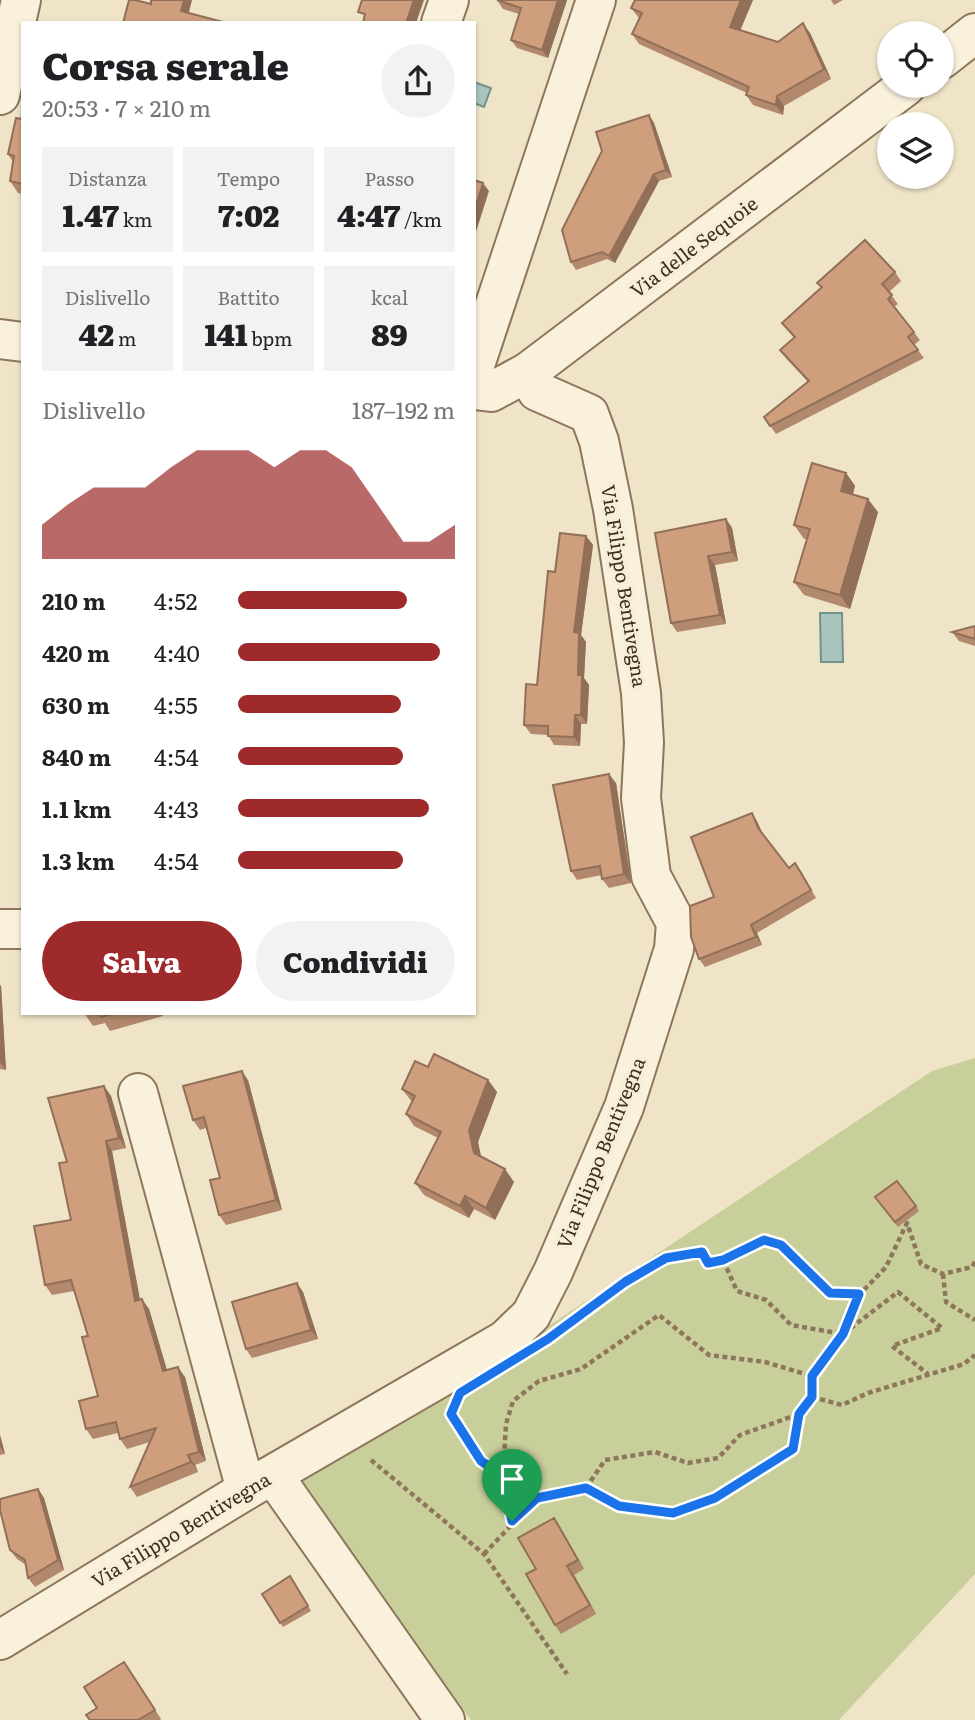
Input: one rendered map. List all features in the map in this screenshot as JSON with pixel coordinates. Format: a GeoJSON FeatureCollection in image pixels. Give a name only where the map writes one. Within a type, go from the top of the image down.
{"type":"FeatureCollection","features":[{"type":"Feature","properties":{"kind":"street"},"geometry":{"type":"LineString","coordinates":[[0,95],[21,0]]}},
{"type":"Feature","properties":{"kind":"street"},"geometry":{"type":"LineString","coordinates":[[443,21],[449,0]]}},
{"type":"Feature","properties":{"kind":"street"},"geometry":{"type":"LineString","coordinates":[[476,362],[596,0]]}},
{"type":"Feature","properties":{"kind":"street"},"geometry":{"type":"LineString","coordinates":[[954,50],[975,33]]}},
{"type":"Feature","properties":{"kind":"street","name":"Via delle Sequoie"},"geometry":{"type":"LineString","coordinates":[[476,390],[492,392],[528,372],[890,98]]}},
{"type":"Feature","properties":{"kind":"street"},"geometry":{"type":"LineString","coordinates":[[0,339],[21,342]]}},
{"type":"Feature","properties":{"kind":"street","name":"Via Filippo Bentivegna"},"geometry":{"type":"LineString","coordinates":[[0,1640],[259,1482],[505,1340],[531,1315],[553,1272],[624,1107],[674,949],[676,923],[651,876],[641,798],[644,743],[641,693],[613,509],[599,441],[589,414],[537,391],[528,372]]}},
{"type":"Feature","properties":{"kind":"street"},"geometry":{"type":"LineString","coordinates":[[0,929],[21,929]]}},
{"type":"Feature","properties":{"kind":"street"},"geometry":{"type":"LineString","coordinates":[[138,1093],[259,1482],[445,1720]]}},
{"type":"Feature","properties":{"kind":"path"},"geometry":{"type":"LineString","coordinates":[[484,1554],[512,1521],[537,1498],[586,1488],[619,1506],[673,1513],[715,1498],[793,1449],[799,1414],[812,1397],[812,1376],[843,1334],[859,1294],[886,1267],[908,1223],[920,1264],[943,1274],[972,1267],[975,1262]]}},
{"type":"Feature","properties":{"kind":"path"},"geometry":{"type":"LineString","coordinates":[[559,1331],[625,1282],[666,1258],[702,1252],[708,1263],[723,1260],[764,1240],[781,1245],[830,1293],[859,1294]]}},
{"type":"Feature","properties":{"kind":"path"},"geometry":{"type":"LineString","coordinates":[[723,1260],[737,1291],[766,1300],[791,1325],[843,1334],[898,1292],[942,1328],[892,1346],[928,1374]]}},
{"type":"Feature","properties":{"kind":"path"},"geometry":{"type":"LineString","coordinates":[[943,1274],[946,1303],[975,1320]]}},
{"type":"Feature","properties":{"kind":"path"},"geometry":{"type":"LineString","coordinates":[[512,1521],[503,1476],[506,1424],[513,1401],[539,1381],[581,1368],[659,1315],[709,1354],[765,1362],[812,1376]]}},
{"type":"Feature","properties":{"kind":"path"},"geometry":{"type":"LineString","coordinates":[[812,1397],[842,1405],[964,1364],[975,1354]]}},
{"type":"Feature","properties":{"kind":"path"},"geometry":{"type":"LineString","coordinates":[[455,1404],[451,1414],[481,1461],[537,1498]]}},
{"type":"Feature","properties":{"kind":"path"},"geometry":{"type":"LineString","coordinates":[[586,1488],[605,1460],[655,1452],[688,1463],[718,1458],[740,1435],[799,1414]]}},
{"type":"Feature","properties":{"kind":"path"},"geometry":{"type":"LineString","coordinates":[[342,1436],[484,1554],[567,1674]]}},
{"type":"Feature","properties":{"kind":"green space"},"geometry":{"type":"Polygon","coordinates":[[[975,1058],[975,1574],[839,1720],[471,1720],[292,1481],[550,1325],[932,1071],[975,1058]]]}},
{"type":"Feature","properties":{"kind":"water"},"geometry":{"type":"Polygon","coordinates":[[[476,83],[491,88],[484,107],[476,104],[476,83]]]}},
{"type":"Feature","properties":{"kind":"water"},"geometry":{"type":"Polygon","coordinates":[[[820,613],[842,613],[843,662],[821,662],[820,613]]]}},
{"type":"Feature","properties":{"kind":"building"},"geometry":{"type":"Polygon","coordinates":[[[129,0],[151,4],[151,0],[184,0],[181,11],[219,21],[124,21],[129,0]]]}},
{"type":"Feature","properties":{"kind":"building"},"geometry":{"type":"Polygon","coordinates":[[[362,0],[414,0],[407,21],[363,21],[365,14],[358,12],[362,0]]]}},
{"type":"Feature","properties":{"kind":"building"},"geometry":{"type":"Polygon","coordinates":[[[497,0],[558,0],[542,50],[511,40],[521,8],[497,0]]]}},
{"type":"Feature","properties":{"kind":"building"},"geometry":{"type":"Polygon","coordinates":[[[635,0],[741,0],[730,27],[778,42],[803,23],[824,69],[777,96],[776,105],[746,95],[749,87],[632,34],[642,13],[631,8],[635,0]]]}},
{"type":"Feature","properties":{"kind":"building"},"geometry":{"type":"Polygon","coordinates":[[[649,115],[666,170],[654,174],[609,256],[602,252],[571,262],[562,230],[602,151],[596,132],[649,115]]]}},
{"type":"Feature","properties":{"kind":"building"},"geometry":{"type":"Polygon","coordinates":[[[16,118],[21,119],[21,184],[10,181],[14,156],[8,154],[16,118]]]}},
{"type":"Feature","properties":{"kind":"building"},"geometry":{"type":"Polygon","coordinates":[[[476,181],[483,183],[476,206],[476,181]]]}},
{"type":"Feature","properties":{"kind":"building"},"geometry":{"type":"Polygon","coordinates":[[[865,240],[895,272],[882,284],[892,295],[888,299],[914,332],[908,337],[918,350],[770,426],[764,417],[809,381],[780,350],[795,337],[782,323],[822,287],[817,283],[865,240]]]}},
{"type":"Feature","properties":{"kind":"building"},"geometry":{"type":"Polygon","coordinates":[[[812,463],[846,473],[841,491],[868,499],[840,595],[794,582],[810,529],[794,525],[812,463]]]}},
{"type":"Feature","properties":{"kind":"building"},"geometry":{"type":"Polygon","coordinates":[[[726,519],[732,552],[708,556],[720,615],[671,623],[655,533],[726,519]]]}},
{"type":"Feature","properties":{"kind":"building"},"geometry":{"type":"Polygon","coordinates":[[[560,533],[586,536],[574,632],[579,633],[578,675],[582,675],[581,715],[575,715],[574,737],[548,736],[548,726],[524,725],[526,684],[537,685],[548,571],[555,572],[560,533]]]}},
{"type":"Feature","properties":{"kind":"building"},"geometry":{"type":"Polygon","coordinates":[[[975,626],[975,639],[952,632],[975,626]]]}},
{"type":"Feature","properties":{"kind":"building"},"geometry":{"type":"Polygon","coordinates":[[[609,774],[624,874],[602,879],[600,866],[571,871],[553,785],[609,774]]]}},
{"type":"Feature","properties":{"kind":"building"},"geometry":{"type":"Polygon","coordinates":[[[752,813],[758,828],[789,868],[795,863],[811,890],[751,925],[756,937],[699,959],[691,937],[690,906],[714,897],[691,837],[752,813]]]}},
{"type":"Feature","properties":{"kind":"building"},"geometry":{"type":"Polygon","coordinates":[[[434,1054],[488,1080],[469,1130],[474,1153],[505,1169],[486,1208],[465,1196],[460,1206],[415,1183],[441,1132],[406,1114],[415,1096],[402,1089],[415,1061],[428,1067],[434,1054]]]}},
{"type":"Feature","properties":{"kind":"building"},"geometry":{"type":"Polygon","coordinates":[[[242,1071],[276,1200],[219,1215],[210,1180],[220,1178],[204,1117],[193,1120],[183,1086],[242,1071]]]}},
{"type":"Feature","properties":{"kind":"building"},"geometry":{"type":"Polygon","coordinates":[[[104,1086],[119,1138],[106,1141],[135,1301],[142,1299],[163,1371],[178,1367],[199,1452],[188,1455],[191,1462],[130,1487],[156,1428],[120,1439],[116,1422],[86,1429],[79,1401],[98,1396],[82,1337],[88,1336],[71,1280],[45,1285],[34,1226],[71,1220],[59,1163],[67,1162],[48,1098],[104,1086]]]}},
{"type":"Feature","properties":{"kind":"building"},"geometry":{"type":"Polygon","coordinates":[[[897,1181],[916,1206],[895,1222],[875,1197],[897,1181]]]}},
{"type":"Feature","properties":{"kind":"building"},"geometry":{"type":"Polygon","coordinates":[[[297,1283],[311,1330],[246,1349],[232,1302],[297,1283]]]}},
{"type":"Feature","properties":{"kind":"building"},"geometry":{"type":"Polygon","coordinates":[[[38,1489],[58,1560],[28,1578],[25,1560],[10,1550],[0,1510],[0,1499],[38,1489]]]}},
{"type":"Feature","properties":{"kind":"building"},"geometry":{"type":"Polygon","coordinates":[[[554,1518],[578,1560],[567,1566],[590,1605],[555,1625],[526,1574],[536,1569],[518,1538],[554,1518]]]}},
{"type":"Feature","properties":{"kind":"building"},"geometry":{"type":"Polygon","coordinates":[[[290,1576],[308,1606],[280,1623],[262,1594],[290,1576]]]}},
{"type":"Feature","properties":{"kind":"building"},"geometry":{"type":"Polygon","coordinates":[[[124,1662],[155,1710],[138,1720],[90,1720],[86,1715],[97,1708],[84,1687],[124,1662]]]}},
{"type":"Feature","properties":{"kind":"route"},"geometry":{"type":"LineString","coordinates":[[764,1240],[781,1245],[830,1293],[859,1294],[843,1334],[812,1376],[812,1397],[799,1414],[793,1449],[715,1498],[673,1513],[619,1506],[586,1488],[537,1498],[512,1521],[503,1476],[481,1461],[451,1414],[460,1393],[548,1339],[625,1282],[666,1258],[702,1252],[708,1263],[723,1260],[764,1240]]}}]}
